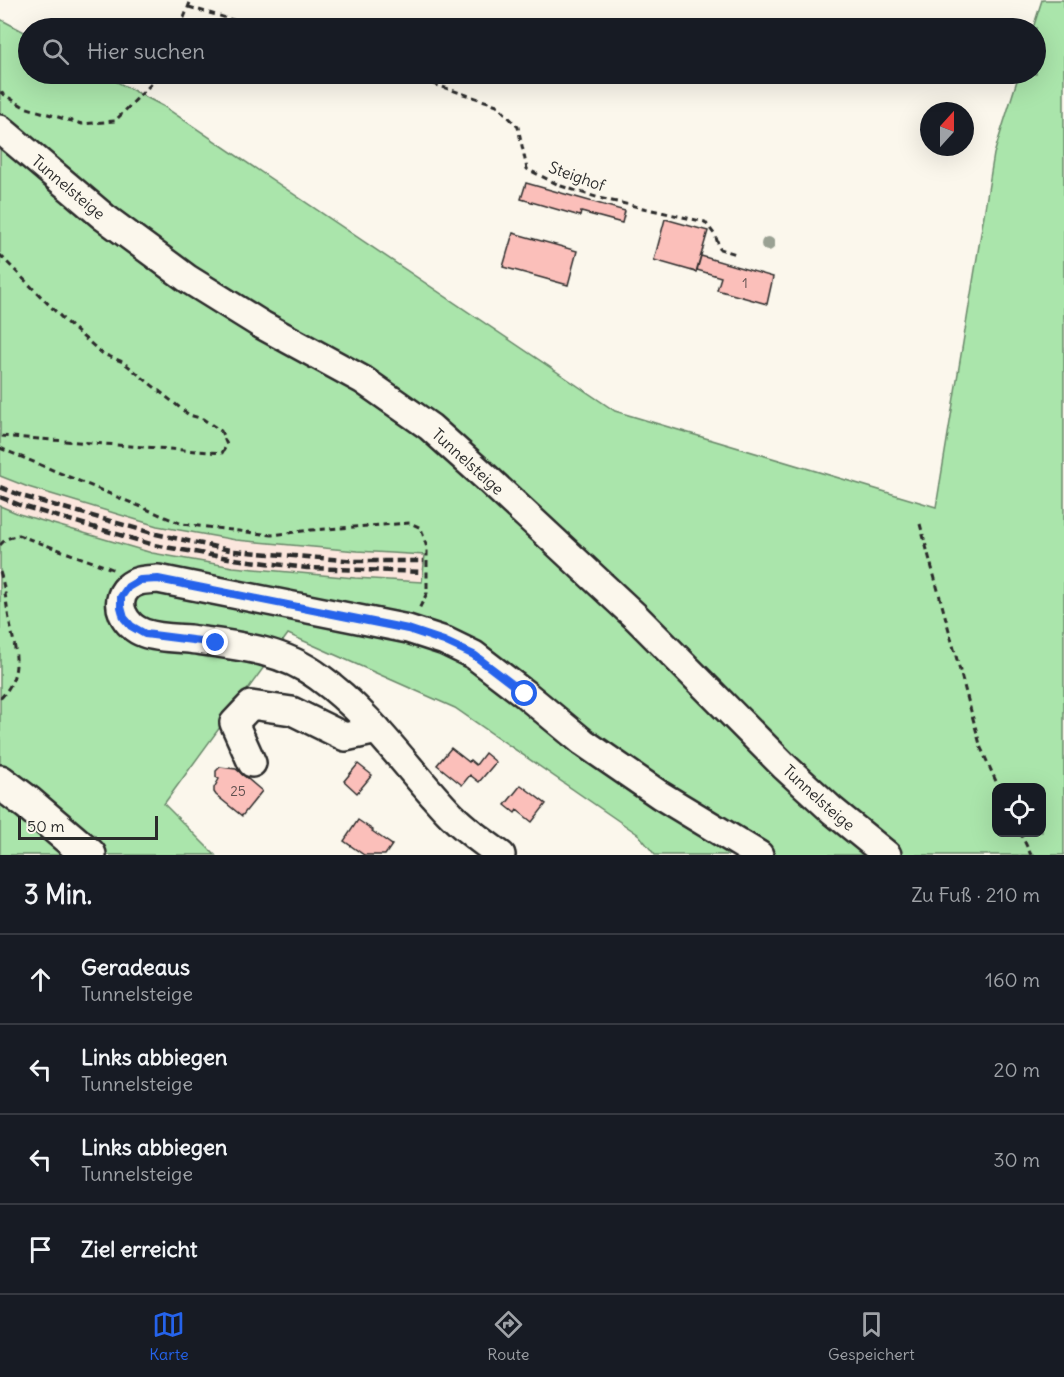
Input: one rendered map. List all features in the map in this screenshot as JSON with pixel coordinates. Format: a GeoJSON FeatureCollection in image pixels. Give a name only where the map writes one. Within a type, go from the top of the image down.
{"type":"FeatureCollection","features":[{"type":"Feature","properties":{"kind":"main road"},"geometry":{"type":"LineString","coordinates":[[0,782],[89,855]]}},
{"type":"Feature","properties":{"kind":"street","name":"Tunnelsteige"},"geometry":{"type":"LineString","coordinates":[[0,129],[104,217],[188,279],[262,325],[363,380],[430,427],[636,617],[833,812],[887,855]]}},
{"type":"Feature","properties":{"kind":"street"},"geometry":{"type":"LineString","coordinates":[[501,855],[474,836],[452,816],[377,730],[318,675],[298,663],[259,650],[145,634],[131,626],[124,618],[121,597],[128,587],[140,580],[158,579],[408,629],[444,641],[474,655],[583,742],[660,795],[759,855]]}},
{"type":"Feature","properties":{"kind":"street"},"geometry":{"type":"LineString","coordinates":[[252,763],[234,723],[251,705],[292,711],[345,737],[377,730]]}},
{"type":"Feature","properties":{"kind":"path"},"geometry":{"type":"LineString","coordinates":[[184,18],[191,0]]}},
{"type":"Feature","properties":{"kind":"path"},"geometry":{"type":"LineString","coordinates":[[189,7],[226,18]]}},
{"type":"Feature","properties":{"kind":"path"},"geometry":{"type":"LineString","coordinates":[[0,92],[24,107],[82,124],[115,121],[151,84]]}},
{"type":"Feature","properties":{"kind":"path","name":"Steighof"},"geometry":{"type":"LineString","coordinates":[[433,84],[497,105],[518,127],[527,169],[561,186],[599,198],[705,222],[715,235],[720,249],[736,254]]}},
{"type":"Feature","properties":{"kind":"path"},"geometry":{"type":"LineString","coordinates":[[0,255],[67,323],[103,354],[123,362],[189,415],[203,419],[221,431],[227,445],[222,453],[0,436]]}},
{"type":"Feature","properties":{"kind":"path"},"geometry":{"type":"LineString","coordinates":[[0,448],[182,524],[272,535],[410,523],[421,528],[427,548],[427,594],[408,629]]}},
{"type":"Feature","properties":{"kind":"path"},"geometry":{"type":"LineString","coordinates":[[920,524],[981,748],[997,783]]}},
{"type":"Feature","properties":{"kind":"path"},"geometry":{"type":"LineString","coordinates":[[0,545],[6,539],[18,535],[121,572],[128,587]]}},
{"type":"Feature","properties":{"kind":"path"},"geometry":{"type":"LineString","coordinates":[[0,572],[17,663],[14,679],[0,699]]}},
{"type":"Feature","properties":{"kind":"path"},"geometry":{"type":"LineString","coordinates":[[1022,837],[1031,855]]}},
{"type":"Feature","properties":{"kind":"shaded area"},"geometry":{"type":"Polygon","coordinates":[[[0,476],[28,487],[157,526],[236,540],[357,551],[425,554],[423,582],[233,567],[152,553],[19,514],[0,506],[0,476]]]}},
{"type":"Feature","properties":{"kind":"green space"},"geometry":{"type":"Polygon","coordinates":[[[1042,0],[1064,0],[1064,855],[655,855],[639,835],[455,708],[288,634],[164,804],[215,855],[0,855],[0,506],[19,514],[152,553],[233,567],[422,582],[425,555],[236,540],[157,526],[28,487],[0,476],[0,19],[18,29],[18,84],[121,84],[163,106],[615,411],[936,507],[994,154],[1016,84],[1046,84],[1046,18],[1036,18],[1042,0]]]}},
{"type":"Feature","properties":{"kind":"building"},"geometry":{"type":"Polygon","coordinates":[[[526,183],[625,211],[622,223],[581,212],[580,216],[521,199],[526,183]]]}},
{"type":"Feature","properties":{"kind":"building"},"geometry":{"type":"Polygon","coordinates":[[[665,219],[708,231],[696,272],[654,260],[665,219]]]}},
{"type":"Feature","properties":{"kind":"building"},"geometry":{"type":"Polygon","coordinates":[[[513,233],[577,251],[568,285],[503,267],[513,233]]]}},
{"type":"Feature","properties":{"kind":"building"},"geometry":{"type":"Polygon","coordinates":[[[701,256],[773,277],[767,304],[717,290],[721,277],[697,270],[701,256]]]}},
{"type":"Feature","properties":{"kind":"building"},"geometry":{"type":"Polygon","coordinates":[[[451,748],[476,765],[485,753],[496,762],[479,782],[470,775],[462,785],[437,765],[451,748]]]}},
{"type":"Feature","properties":{"kind":"building"},"geometry":{"type":"Polygon","coordinates":[[[358,764],[372,775],[357,793],[344,781],[358,764]]]}},
{"type":"Feature","properties":{"kind":"building"},"geometry":{"type":"Polygon","coordinates":[[[220,767],[236,769],[262,791],[242,816],[214,792],[219,779],[216,777],[216,771],[220,767]]]}},
{"type":"Feature","properties":{"kind":"building"},"geometry":{"type":"Polygon","coordinates":[[[521,785],[546,804],[532,822],[517,810],[515,813],[505,805],[521,785]]]}},
{"type":"Feature","properties":{"kind":"building"},"geometry":{"type":"Polygon","coordinates":[[[358,820],[392,845],[385,855],[364,855],[344,841],[358,820]]]}},
{"type":"Feature","properties":{"kind":"railway"},"geometry":{"type":"LineString","coordinates":[[0,487],[25,497],[156,534],[234,551],[356,561],[424,561]]}},
{"type":"Feature","properties":{"kind":"railway"},"geometry":{"type":"LineString","coordinates":[[0,497],[22,506],[154,545],[234,559],[307,568],[423,572]]}},
{"type":"Feature","properties":{"kind":"route"},"geometry":{"type":"LineString","coordinates":[[216,643],[145,634],[131,626],[124,618],[121,597],[128,587],[140,580],[158,579],[408,629],[444,641],[474,655],[525,694]]}}]}
